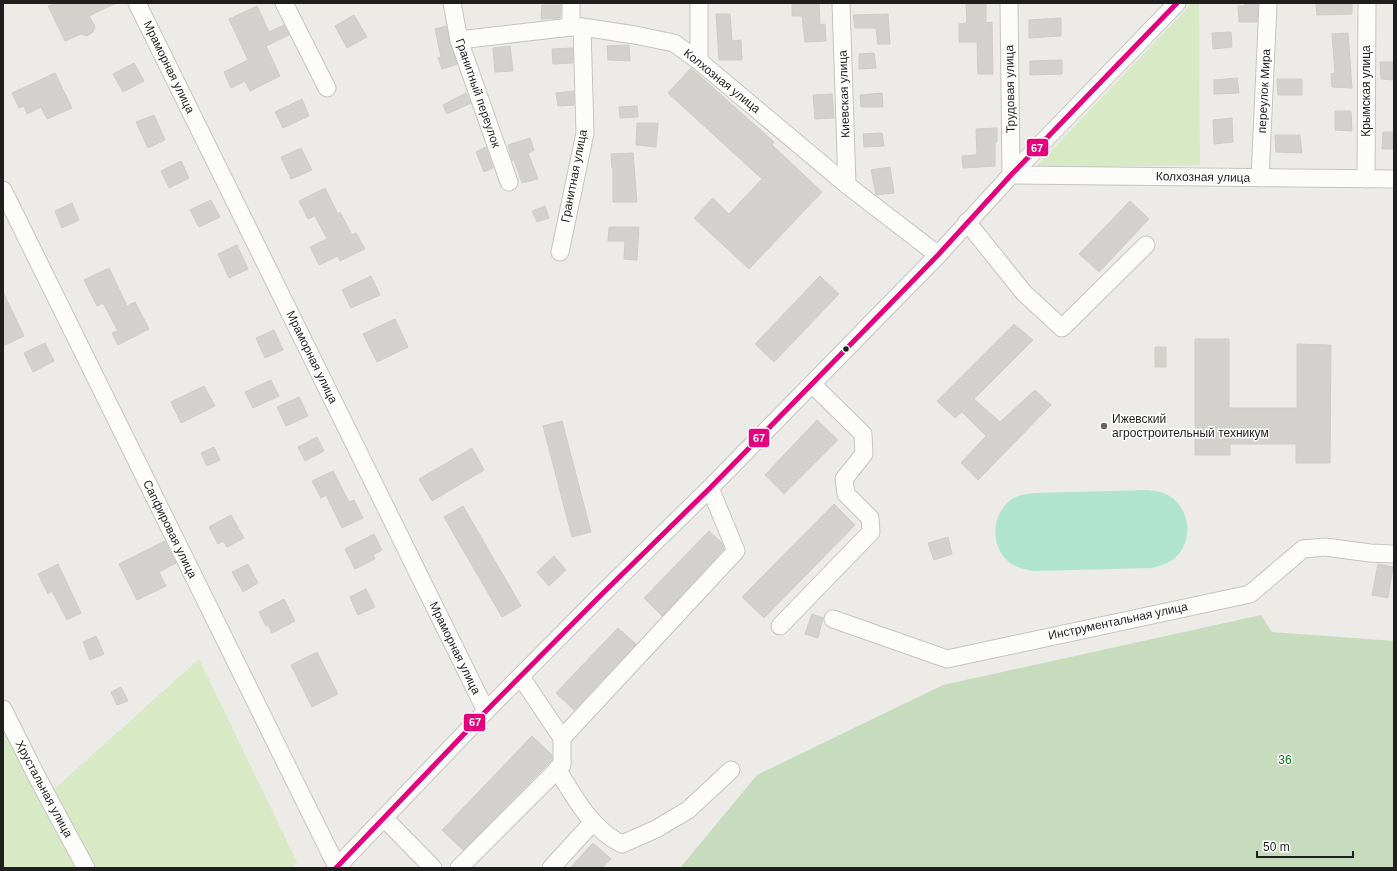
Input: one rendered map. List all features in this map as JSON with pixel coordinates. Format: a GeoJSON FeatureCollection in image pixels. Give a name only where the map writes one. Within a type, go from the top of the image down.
{"type":"FeatureCollection","features":[{"type":"Feature","properties":{"kind":"street","name":"Мраморная улица"},"geometry":{"type":"LineString","coordinates":[[137,3],[486,711]]}},
{"type":"Feature","properties":{"kind":"street"},"geometry":{"type":"LineString","coordinates":[[284,3],[327,88]]}},
{"type":"Feature","properties":{"kind":"street","name":"Гранитный переулок"},"geometry":{"type":"LineString","coordinates":[[452,3],[459,40],[509,182]]}},
{"type":"Feature","properties":{"kind":"street","name":"Гранитная улица"},"geometry":{"type":"LineString","coordinates":[[560,252],[585,133],[577,27],[571,3]]}},
{"type":"Feature","properties":{"kind":"street"},"geometry":{"type":"LineString","coordinates":[[698,3],[699,61]]}},
{"type":"Feature","properties":{"kind":"street","name":"Киевская улица"},"geometry":{"type":"LineString","coordinates":[[841,3],[847,185]]}},
{"type":"Feature","properties":{"kind":"street","name":"Трудовая улица"},"geometry":{"type":"LineString","coordinates":[[1009,3],[1011,175]]}},
{"type":"Feature","properties":{"kind":"street"},"geometry":{"type":"LineString","coordinates":[[336,867],[486,711],[710,488],[938,255],[1011,175],[1178,3]]}},
{"type":"Feature","properties":{"kind":"street","name":"Крымская улица"},"geometry":{"type":"LineString","coordinates":[[1366,179],[1367,3]]}},
{"type":"Feature","properties":{"kind":"street","name":"переулок Мира"},"geometry":{"type":"LineString","coordinates":[[1260,178],[1268,4]]}},
{"type":"Feature","properties":{"kind":"street","name":"Колхозная улица"},"geometry":{"type":"LineString","coordinates":[[459,40],[577,27],[635,35],[674,43],[699,61],[847,185],[938,255]]}},
{"type":"Feature","properties":{"kind":"street","name":"Колхозная улица"},"geometry":{"type":"LineString","coordinates":[[1011,175],[1394,179]]}},
{"type":"Feature","properties":{"kind":"street","name":"Сапфировая улица"},"geometry":{"type":"LineString","coordinates":[[3,190],[336,867]]}},
{"type":"Feature","properties":{"kind":"street"},"geometry":{"type":"LineString","coordinates":[[967,222],[1024,293],[1062,328],[1146,245]]}},
{"type":"Feature","properties":{"kind":"street"},"geometry":{"type":"LineString","coordinates":[[780,626],[871,532],[870,518],[846,494],[844,478],[864,454],[862,434],[812,384]]}},
{"type":"Feature","properties":{"kind":"street"},"geometry":{"type":"LineString","coordinates":[[562,738],[736,551],[710,488]]}},
{"type":"Feature","properties":{"kind":"street","name":"Инструментальная улица"},"geometry":{"type":"LineString","coordinates":[[833,619],[947,659],[1250,594],[1302,549],[1325,547],[1370,553],[1394,554]]}},
{"type":"Feature","properties":{"kind":"street"},"geometry":{"type":"LineString","coordinates":[[459,868],[562,764],[562,738],[521,677]]}},
{"type":"Feature","properties":{"kind":"street","name":"Хрустальная улица"},"geometry":{"type":"LineString","coordinates":[[3,709],[37,777],[86,868]]}},
{"type":"Feature","properties":{"kind":"street"},"geometry":{"type":"LineString","coordinates":[[557,769],[582,808],[593,822],[613,840],[622,844],[656,828],[688,810],[731,770]]}},
{"type":"Feature","properties":{"kind":"street"},"geometry":{"type":"LineString","coordinates":[[384,818],[433,868]]}},
{"type":"Feature","properties":{"kind":"street"},"geometry":{"type":"LineString","coordinates":[[551,868],[593,822]]}},
{"type":"Feature","properties":{"kind":"green space"},"geometry":{"type":"Polygon","coordinates":[[[1192,3],[1199,3],[1200,165],[1035,168],[1192,3]]]}},
{"type":"Feature","properties":{"kind":"green space"},"geometry":{"type":"Polygon","coordinates":[[[1148,490],[1161,492],[1172,497],[1183,511],[1186,520],[1186,538],[1183,547],[1175,558],[1162,565],[1151,568],[1033,571],[1011,564],[1005,558],[996,542],[996,524],[1003,507],[1020,495],[1034,493],[1148,490]]]}},
{"type":"Feature","properties":{"kind":"green space","name":"36"},"geometry":{"type":"Polygon","coordinates":[[[1261,615],[1272,632],[1394,641],[1394,868],[680,868],[757,775],[943,685],[1261,615]]]}},
{"type":"Feature","properties":{"kind":"green space"},"geometry":{"type":"Polygon","coordinates":[[[199,659],[297,862],[291,868],[3,868],[3,726],[41,801],[199,659]]]}},
{"type":"Feature","properties":{"kind":"building"},"geometry":{"type":"Polygon","coordinates":[[[54,3],[116,3],[89,16],[95,26],[93,32],[87,36],[81,34],[65,41],[48,6],[54,3]]]}},
{"type":"Feature","properties":{"kind":"building"},"geometry":{"type":"Polygon","coordinates":[[[792,3],[819,3],[820,25],[825,24],[826,41],[805,42],[802,16],[792,16],[792,3]]]}},
{"type":"Feature","properties":{"kind":"building"},"geometry":{"type":"Polygon","coordinates":[[[966,3],[986,3],[986,23],[992,22],[993,74],[978,74],[977,42],[959,42],[959,24],[967,23],[966,3]]]}},
{"type":"Feature","properties":{"kind":"building"},"geometry":{"type":"Polygon","coordinates":[[[1245,3],[1258,3],[1257,22],[1239,22],[1238,6],[1245,6],[1245,3]]]}},
{"type":"Feature","properties":{"kind":"building"},"geometry":{"type":"Polygon","coordinates":[[[1316,3],[1352,3],[1352,14],[1317,15],[1316,3]]]}},
{"type":"Feature","properties":{"kind":"building"},"geometry":{"type":"Polygon","coordinates":[[[542,5],[561,5],[560,18],[541,19],[542,5]]]}},
{"type":"Feature","properties":{"kind":"building"},"geometry":{"type":"Polygon","coordinates":[[[257,6],[269,32],[284,25],[289,35],[266,46],[280,76],[250,91],[245,81],[231,88],[224,72],[248,60],[229,19],[257,6]]]}},
{"type":"Feature","properties":{"kind":"building"},"geometry":{"type":"Polygon","coordinates":[[[716,14],[730,14],[732,41],[741,40],[742,60],[719,60],[716,14]]]}},
{"type":"Feature","properties":{"kind":"building"},"geometry":{"type":"Polygon","coordinates":[[[888,14],[890,44],[878,44],[876,28],[855,28],[853,15],[888,14]]]}},
{"type":"Feature","properties":{"kind":"building"},"geometry":{"type":"Polygon","coordinates":[[[354,15],[367,37],[347,48],[335,26],[354,15]]]}},
{"type":"Feature","properties":{"kind":"building"},"geometry":{"type":"Polygon","coordinates":[[[1061,18],[1061,36],[1029,38],[1029,20],[1061,18]]]}},
{"type":"Feature","properties":{"kind":"building"},"geometry":{"type":"Polygon","coordinates":[[[446,26],[457,64],[442,69],[438,58],[441,57],[435,29],[446,26]]]}},
{"type":"Feature","properties":{"kind":"building"},"geometry":{"type":"Polygon","coordinates":[[[1231,32],[1232,47],[1213,49],[1212,33],[1231,32]]]}},
{"type":"Feature","properties":{"kind":"building"},"geometry":{"type":"Polygon","coordinates":[[[1348,33],[1352,88],[1332,87],[1331,74],[1335,73],[1332,34],[1348,33]]]}},
{"type":"Feature","properties":{"kind":"building"},"geometry":{"type":"Polygon","coordinates":[[[629,45],[630,61],[608,60],[607,46],[629,45]]]}},
{"type":"Feature","properties":{"kind":"building"},"geometry":{"type":"Polygon","coordinates":[[[510,46],[513,71],[495,72],[493,48],[510,46]]]}},
{"type":"Feature","properties":{"kind":"building"},"geometry":{"type":"Polygon","coordinates":[[[573,48],[573,63],[553,64],[552,49],[573,48]]]}},
{"type":"Feature","properties":{"kind":"building"},"geometry":{"type":"Polygon","coordinates":[[[874,53],[876,68],[859,69],[859,54],[874,53]]]}},
{"type":"Feature","properties":{"kind":"building"},"geometry":{"type":"Polygon","coordinates":[[[1062,60],[1062,74],[1030,75],[1030,61],[1062,60]]]}},
{"type":"Feature","properties":{"kind":"building"},"geometry":{"type":"Polygon","coordinates":[[[1380,62],[1394,62],[1394,80],[1381,79],[1380,62]]]}},
{"type":"Feature","properties":{"kind":"building"},"geometry":{"type":"Polygon","coordinates":[[[134,63],[144,81],[123,92],[113,74],[134,63]]]}},
{"type":"Feature","properties":{"kind":"building"},"geometry":{"type":"Polygon","coordinates":[[[691,68],[774,142],[772,145],[822,192],[749,269],[694,218],[713,198],[729,214],[762,179],[668,93],[691,68]]]}},
{"type":"Feature","properties":{"kind":"building"},"geometry":{"type":"Polygon","coordinates":[[[55,73],[72,108],[47,119],[41,107],[27,114],[24,106],[19,108],[12,93],[55,73]]]}},
{"type":"Feature","properties":{"kind":"building"},"geometry":{"type":"Polygon","coordinates":[[[1237,78],[1239,93],[1214,94],[1214,80],[1237,78]]]}},
{"type":"Feature","properties":{"kind":"building"},"geometry":{"type":"Polygon","coordinates":[[[1277,79],[1302,79],[1302,95],[1278,95],[1277,79]]]}},
{"type":"Feature","properties":{"kind":"building"},"geometry":{"type":"Polygon","coordinates":[[[574,91],[574,105],[558,106],[556,93],[574,91]]]}},
{"type":"Feature","properties":{"kind":"building"},"geometry":{"type":"Polygon","coordinates":[[[466,93],[471,103],[447,114],[443,105],[466,93]]]}},
{"type":"Feature","properties":{"kind":"building"},"geometry":{"type":"Polygon","coordinates":[[[882,93],[883,107],[861,107],[860,95],[882,93]]]}},
{"type":"Feature","properties":{"kind":"building"},"geometry":{"type":"Polygon","coordinates":[[[832,94],[834,118],[815,119],[813,95],[832,94]]]}},
{"type":"Feature","properties":{"kind":"building"},"geometry":{"type":"Polygon","coordinates":[[[302,99],[309,116],[283,128],[275,112],[302,99]]]}},
{"type":"Feature","properties":{"kind":"building"},"geometry":{"type":"Polygon","coordinates":[[[637,106],[638,117],[620,118],[619,107],[637,106]]]}},
{"type":"Feature","properties":{"kind":"building"},"geometry":{"type":"Polygon","coordinates":[[[1335,111],[1351,111],[1352,131],[1335,130],[1335,111]]]}},
{"type":"Feature","properties":{"kind":"building"},"geometry":{"type":"Polygon","coordinates":[[[154,115],[165,140],[148,148],[136,122],[154,115]]]}},
{"type":"Feature","properties":{"kind":"building"},"geometry":{"type":"Polygon","coordinates":[[[1232,118],[1233,142],[1214,144],[1213,120],[1232,118]]]}},
{"type":"Feature","properties":{"kind":"building"},"geometry":{"type":"Polygon","coordinates":[[[637,123],[658,123],[656,147],[636,145],[637,123]]]}},
{"type":"Feature","properties":{"kind":"building"},"geometry":{"type":"Polygon","coordinates":[[[997,128],[997,142],[995,142],[995,166],[963,168],[962,156],[977,155],[976,129],[997,128]]]}},
{"type":"Feature","properties":{"kind":"building"},"geometry":{"type":"Polygon","coordinates":[[[1383,132],[1394,132],[1394,149],[1382,149],[1383,132]]]}},
{"type":"Feature","properties":{"kind":"building"},"geometry":{"type":"Polygon","coordinates":[[[882,133],[884,146],[864,147],[863,134],[882,133]]]}},
{"type":"Feature","properties":{"kind":"building"},"geometry":{"type":"Polygon","coordinates":[[[1275,135],[1300,135],[1302,153],[1276,152],[1275,135]]]}},
{"type":"Feature","properties":{"kind":"building"},"geometry":{"type":"Polygon","coordinates":[[[530,138],[534,150],[528,153],[538,179],[522,183],[514,160],[512,160],[508,145],[530,138]]]}},
{"type":"Feature","properties":{"kind":"building"},"geometry":{"type":"Polygon","coordinates":[[[486,147],[493,168],[484,172],[476,152],[486,147]]]}},
{"type":"Feature","properties":{"kind":"building"},"geometry":{"type":"Polygon","coordinates":[[[301,148],[312,170],[291,179],[281,157],[301,148]]]}},
{"type":"Feature","properties":{"kind":"building"},"geometry":{"type":"Polygon","coordinates":[[[633,153],[637,202],[613,202],[613,168],[611,154],[633,153]]]}},
{"type":"Feature","properties":{"kind":"building"},"geometry":{"type":"Polygon","coordinates":[[[181,161],[189,178],[169,188],[161,171],[181,161]]]}},
{"type":"Feature","properties":{"kind":"building"},"geometry":{"type":"Polygon","coordinates":[[[890,167],[894,193],[876,195],[871,170],[890,167]]]}},
{"type":"Feature","properties":{"kind":"building"},"geometry":{"type":"Polygon","coordinates":[[[325,188],[338,214],[340,212],[352,235],[356,233],[365,249],[340,261],[338,256],[319,265],[310,247],[327,239],[315,216],[308,219],[299,201],[325,188]]]}},
{"type":"Feature","properties":{"kind":"building"},"geometry":{"type":"Polygon","coordinates":[[[211,200],[220,217],[199,227],[190,210],[211,200]]]}},
{"type":"Feature","properties":{"kind":"building"},"geometry":{"type":"Polygon","coordinates":[[[1130,201],[1149,219],[1099,272],[1079,254],[1130,201]]]}},
{"type":"Feature","properties":{"kind":"building"},"geometry":{"type":"Polygon","coordinates":[[[72,203],[79,220],[62,228],[55,211],[72,203]]]}},
{"type":"Feature","properties":{"kind":"building"},"geometry":{"type":"Polygon","coordinates":[[[545,206],[549,218],[537,222],[532,211],[545,206]]]}},
{"type":"Feature","properties":{"kind":"building"},"geometry":{"type":"Polygon","coordinates":[[[609,227],[639,227],[637,260],[624,259],[625,241],[608,241],[609,227]]]}},
{"type":"Feature","properties":{"kind":"building"},"geometry":{"type":"Polygon","coordinates":[[[237,245],[248,269],[229,278],[218,254],[237,245]]]}},
{"type":"Feature","properties":{"kind":"building"},"geometry":{"type":"Polygon","coordinates":[[[109,268],[127,306],[135,302],[149,329],[118,345],[112,333],[118,331],[103,303],[97,306],[84,280],[109,268]]]}},
{"type":"Feature","properties":{"kind":"building"},"geometry":{"type":"Polygon","coordinates":[[[371,276],[380,295],[351,308],[342,290],[371,276]]]}},
{"type":"Feature","properties":{"kind":"building"},"geometry":{"type":"Polygon","coordinates":[[[820,276],[839,294],[774,362],[755,344],[820,276]]]}},
{"type":"Feature","properties":{"kind":"building"},"geometry":{"type":"Polygon","coordinates":[[[3,292],[24,336],[3,346],[3,292]]]}},
{"type":"Feature","properties":{"kind":"building"},"geometry":{"type":"Polygon","coordinates":[[[395,319],[408,347],[377,362],[363,334],[395,319]]]}},
{"type":"Feature","properties":{"kind":"building"},"geometry":{"type":"Polygon","coordinates":[[[1014,324],[1033,340],[974,399],[1000,422],[1035,390],[1051,405],[978,480],[961,463],[986,436],[962,412],[955,418],[937,401],[1014,324]]]}},
{"type":"Feature","properties":{"kind":"building"},"geometry":{"type":"Polygon","coordinates":[[[274,330],[283,350],[265,358],[256,338],[274,330]]]}},
{"type":"Feature","properties":{"kind":"building"},"geometry":{"type":"Polygon","coordinates":[[[1195,339],[1229,339],[1229,408],[1297,408],[1297,344],[1331,345],[1330,463],[1296,463],[1296,444],[1230,444],[1230,455],[1195,455],[1195,339]]]}},
{"type":"Feature","properties":{"kind":"building"},"geometry":{"type":"Polygon","coordinates":[[[45,343],[54,361],[33,372],[24,353],[45,343]]]}},
{"type":"Feature","properties":{"kind":"building"},"geometry":{"type":"Polygon","coordinates":[[[1155,347],[1166,347],[1166,367],[1155,367],[1155,347]]]}},
{"type":"Feature","properties":{"kind":"building"},"geometry":{"type":"Polygon","coordinates":[[[271,380],[279,396],[253,408],[245,392],[271,380]]]}},
{"type":"Feature","properties":{"kind":"building"},"geometry":{"type":"Polygon","coordinates":[[[204,386],[215,406],[181,423],[171,402],[204,386]]]}},
{"type":"Feature","properties":{"kind":"building"},"geometry":{"type":"Polygon","coordinates":[[[299,397],[308,416],[286,426],[277,407],[299,397]]]}},
{"type":"Feature","properties":{"kind":"building"},"geometry":{"type":"Polygon","coordinates":[[[817,420],[838,440],[784,494],[765,475],[817,420]]]}},
{"type":"Feature","properties":{"kind":"building"},"geometry":{"type":"Polygon","coordinates":[[[562,421],[591,532],[572,537],[543,426],[562,421]]]}},
{"type":"Feature","properties":{"kind":"building"},"geometry":{"type":"Polygon","coordinates":[[[317,437],[324,451],[305,461],[298,447],[317,437]]]}},
{"type":"Feature","properties":{"kind":"building"},"geometry":{"type":"Polygon","coordinates":[[[214,447],[220,460],[207,466],[201,453],[214,447]]]}},
{"type":"Feature","properties":{"kind":"building"},"geometry":{"type":"Polygon","coordinates":[[[472,448],[484,470],[432,501],[419,479],[472,448]]]}},
{"type":"Feature","properties":{"kind":"building"},"geometry":{"type":"Polygon","coordinates":[[[333,471],[349,502],[354,500],[363,518],[342,528],[326,495],[321,498],[312,481],[333,471]]]}},
{"type":"Feature","properties":{"kind":"building"},"geometry":{"type":"Polygon","coordinates":[[[834,504],[855,525],[764,618],[742,597],[834,504]]]}},
{"type":"Feature","properties":{"kind":"building"},"geometry":{"type":"Polygon","coordinates":[[[463,506],[521,606],[502,617],[444,517],[463,506]]]}},
{"type":"Feature","properties":{"kind":"building"},"geometry":{"type":"Polygon","coordinates":[[[231,515],[244,538],[227,547],[223,541],[218,544],[209,527],[231,515]]]}},
{"type":"Feature","properties":{"kind":"building"},"geometry":{"type":"Polygon","coordinates":[[[709,531],[722,543],[724,549],[662,616],[644,598],[709,531]]]}},
{"type":"Feature","properties":{"kind":"building"},"geometry":{"type":"Polygon","coordinates":[[[374,534],[382,550],[373,555],[375,559],[355,569],[345,549],[374,534]]]}},
{"type":"Feature","properties":{"kind":"building"},"geometry":{"type":"Polygon","coordinates":[[[948,537],[952,554],[934,560],[928,543],[948,537]]]}},
{"type":"Feature","properties":{"kind":"building"},"geometry":{"type":"Polygon","coordinates":[[[165,541],[176,563],[159,572],[166,586],[137,600],[119,564],[165,541]]]}},
{"type":"Feature","properties":{"kind":"building"},"geometry":{"type":"Polygon","coordinates":[[[554,556],[566,570],[549,586],[537,572],[554,556]]]}},
{"type":"Feature","properties":{"kind":"building"},"geometry":{"type":"Polygon","coordinates":[[[58,564],[81,613],[67,620],[52,591],[48,594],[38,574],[58,564]]]}},
{"type":"Feature","properties":{"kind":"building"},"geometry":{"type":"Polygon","coordinates":[[[248,564],[258,583],[243,592],[232,572],[248,564]]]}},
{"type":"Feature","properties":{"kind":"building"},"geometry":{"type":"Polygon","coordinates":[[[1378,564],[1393,567],[1388,598],[1372,595],[1378,564]]]}},
{"type":"Feature","properties":{"kind":"building"},"geometry":{"type":"Polygon","coordinates":[[[366,589],[375,607],[358,615],[350,597],[366,589]]]}},
{"type":"Feature","properties":{"kind":"building"},"geometry":{"type":"Polygon","coordinates":[[[284,599],[295,621],[272,633],[268,625],[266,626],[259,612],[284,599]]]}},
{"type":"Feature","properties":{"kind":"building"},"geometry":{"type":"Polygon","coordinates":[[[812,614],[823,618],[818,638],[805,634],[812,614]]]}},
{"type":"Feature","properties":{"kind":"building"},"geometry":{"type":"Polygon","coordinates":[[[618,628],[636,644],[574,710],[556,693],[618,628]]]}},
{"type":"Feature","properties":{"kind":"building"},"geometry":{"type":"Polygon","coordinates":[[[96,636],[104,654],[90,660],[83,642],[96,636]]]}},
{"type":"Feature","properties":{"kind":"building"},"geometry":{"type":"Polygon","coordinates":[[[317,652],[338,694],[312,707],[291,665],[317,652]]]}},
{"type":"Feature","properties":{"kind":"building"},"geometry":{"type":"Polygon","coordinates":[[[121,687],[128,701],[117,705],[111,692],[121,687]]]}},
{"type":"Feature","properties":{"kind":"building"},"geometry":{"type":"Polygon","coordinates":[[[532,736],[552,755],[552,760],[463,850],[442,830],[532,736]]]}},
{"type":"Feature","properties":{"kind":"building"},"geometry":{"type":"Polygon","coordinates":[[[593,843],[611,859],[602,868],[570,868],[593,843]]]}},
{"type":"Feature","properties":{"kind":"transit line","name":"67"},"geometry":{"type":"LineString","coordinates":[[336,868],[486,711],[710,488],[938,255],[1011,175],[1177,3]]}},
{"type":"Feature","properties":{"kind":"place","name":"Ижевский агростроительный техникум"},"geometry":{"type":"Point","coordinates":[1104,426]}}]}
